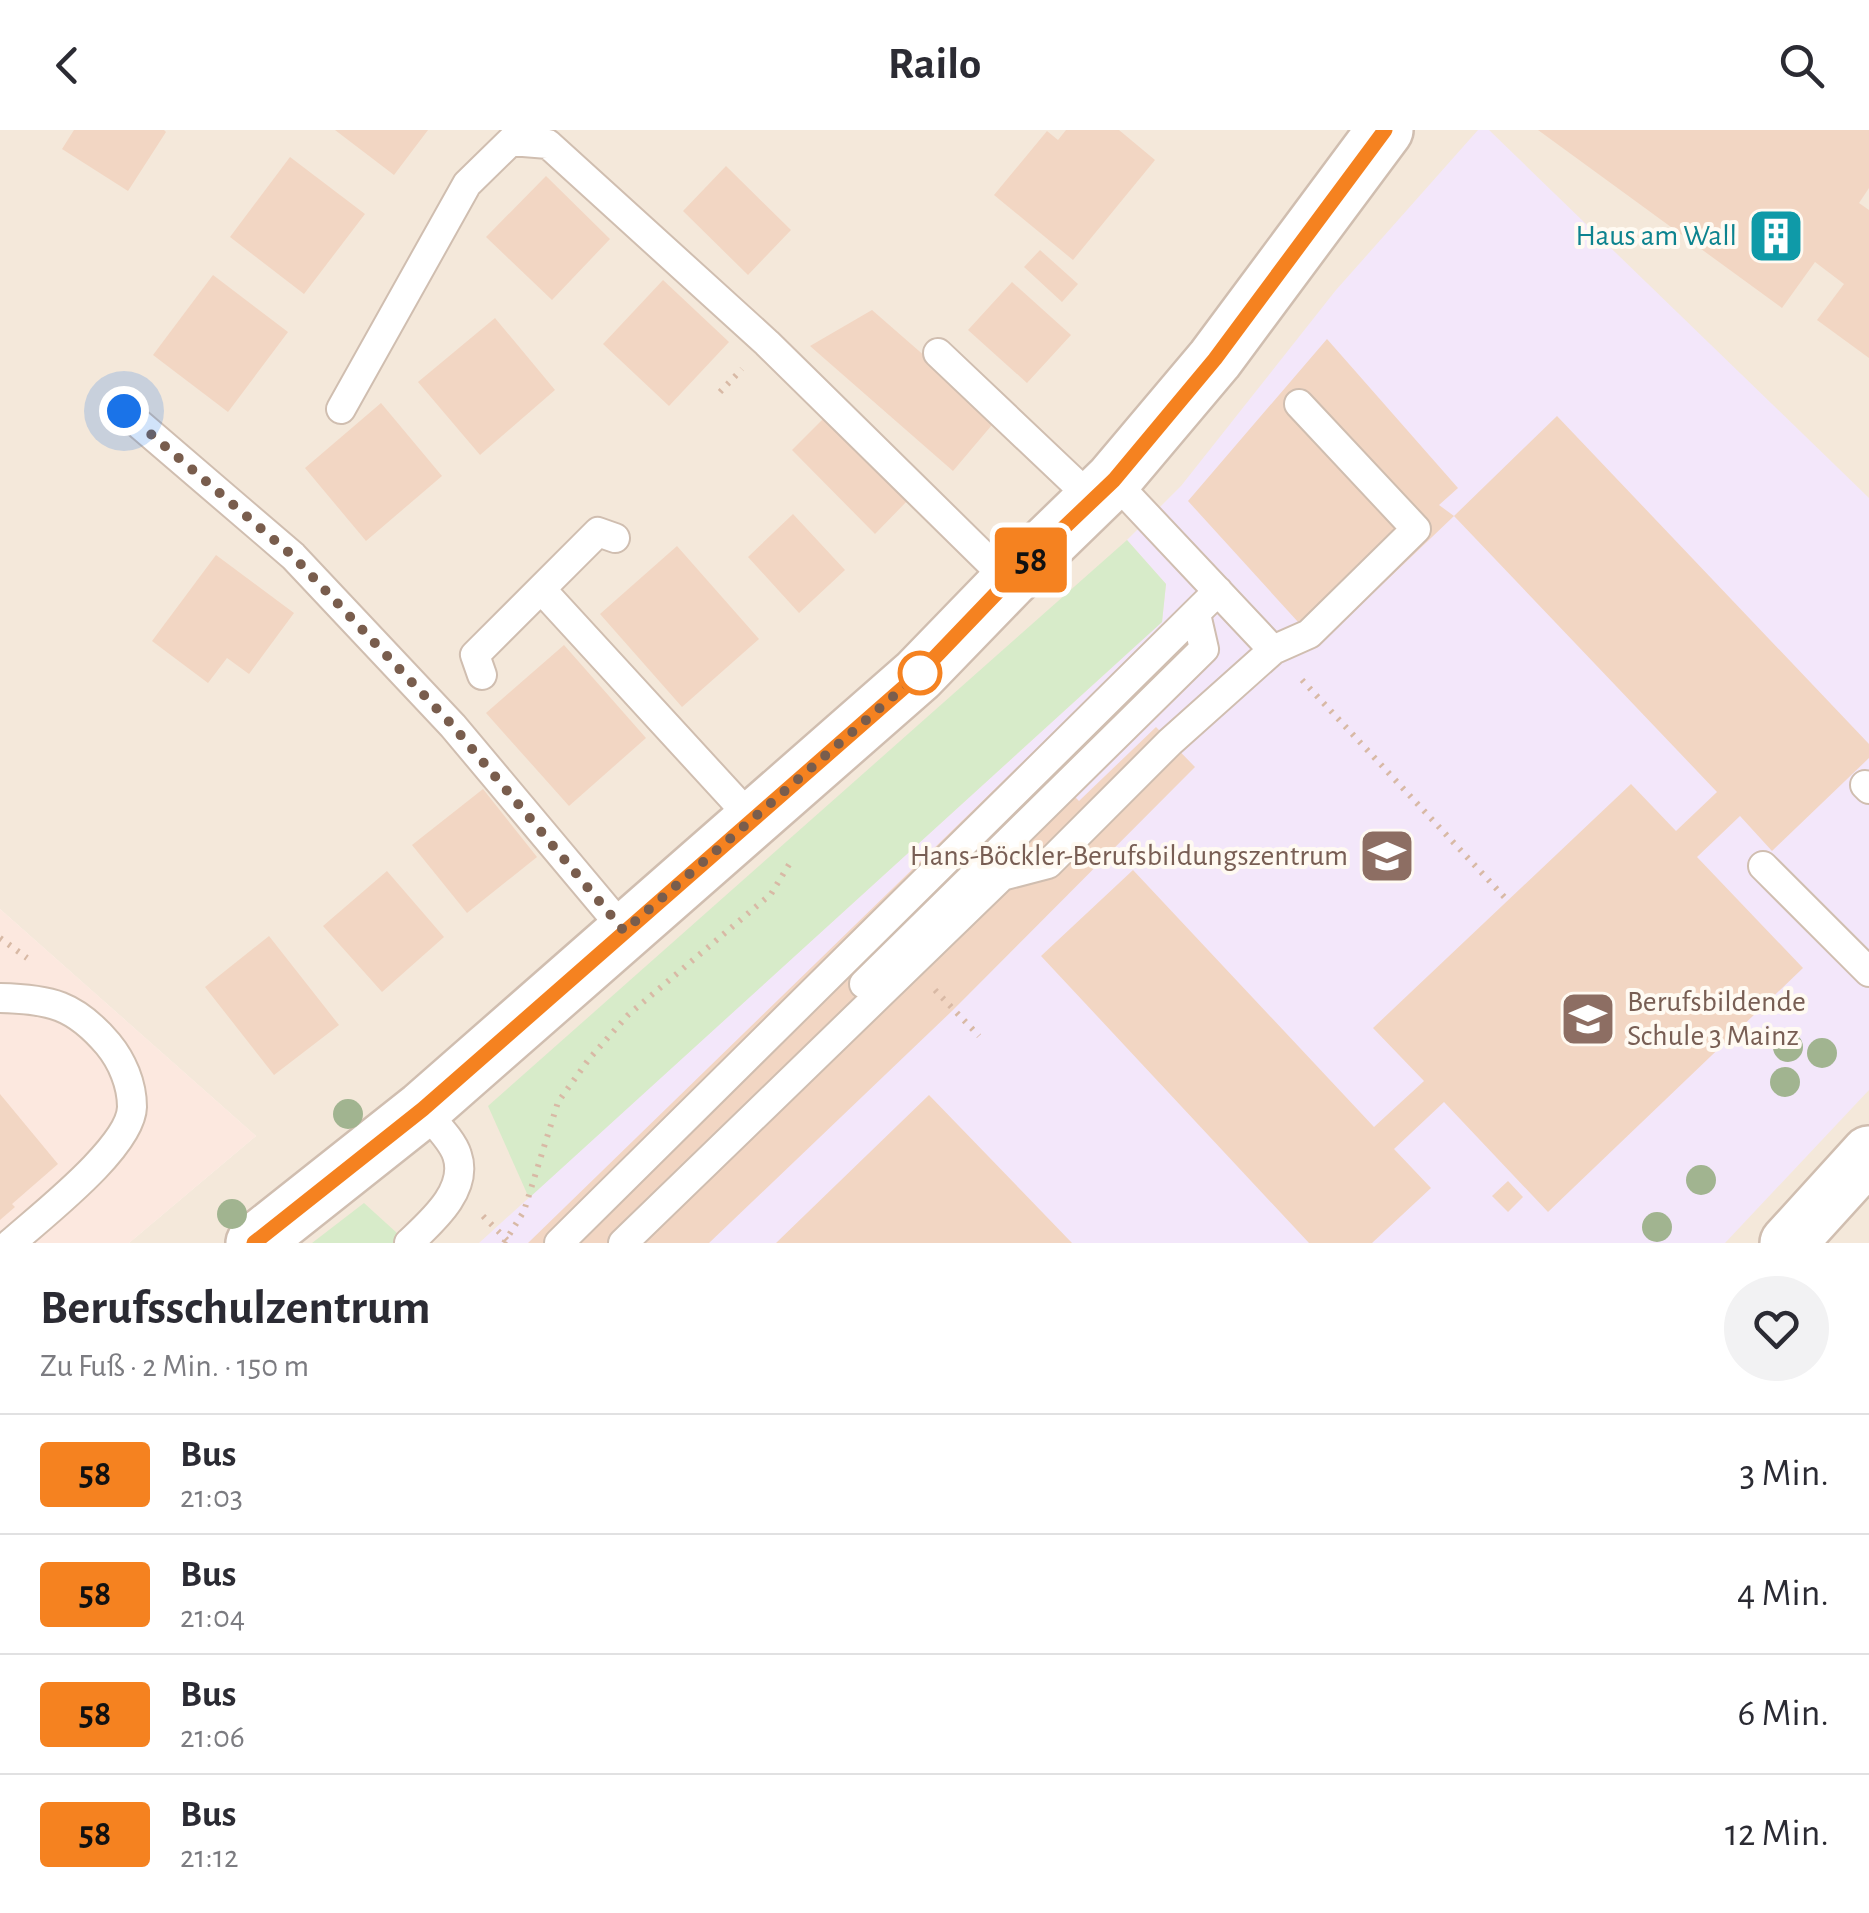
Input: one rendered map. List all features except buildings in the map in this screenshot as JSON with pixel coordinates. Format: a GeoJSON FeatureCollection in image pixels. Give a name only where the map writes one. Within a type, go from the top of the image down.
{"type":"FeatureCollection","features":[{"type":"Feature","properties":{"kind":"street"},"geometry":{"type":"LineString","coordinates":[[254,1243],[423,1109],[624,931],[776,831],[1009,580],[1103,490],[1215,359],[1385,130]]}},
{"type":"Feature","properties":{"kind":"street"},"geometry":{"type":"LineString","coordinates":[[1788,1243],[1865,1169]]}},
{"type":"Feature","properties":{"kind":"lane"},"geometry":{"type":"LineString","coordinates":[[341,409],[467,184],[511,142],[548,144],[766,342],[1009,580]]}},
{"type":"Feature","properties":{"kind":"lane"},"geometry":{"type":"LineString","coordinates":[[938,352],[1218,591],[1274,650]]}},
{"type":"Feature","properties":{"kind":"lane"},"geometry":{"type":"LineString","coordinates":[[623,1243],[1002,876],[1048,864],[1170,742],[1274,650],[1309,634],[1416,529],[1300,404]]}},
{"type":"Feature","properties":{"kind":"lane"},"geometry":{"type":"LineString","coordinates":[[124,411],[306,570],[453,726],[624,931]]}},
{"type":"Feature","properties":{"kind":"lane"},"geometry":{"type":"LineString","coordinates":[[482,674],[475,655],[598,532],[615,538]]}},
{"type":"Feature","properties":{"kind":"lane"},"geometry":{"type":"LineString","coordinates":[[540,589],[776,831]]}},
{"type":"Feature","properties":{"kind":"lane"},"geometry":{"type":"LineString","coordinates":[[559,1243],[1218,591]]}},
{"type":"Feature","properties":{"kind":"lane"},"geometry":{"type":"LineString","coordinates":[[600,1243],[1204,649],[1196,614]]}},
{"type":"Feature","properties":{"kind":"lane"},"geometry":{"type":"LineString","coordinates":[[1764,866],[1869,972]]}},
{"type":"Feature","properties":{"kind":"lane"},"geometry":{"type":"LineString","coordinates":[[0,998],[40,999],[88,1020],[123,1062],[132,1110],[110,1154],[11,1243]]}},
{"type":"Feature","properties":{"kind":"lane"},"geometry":{"type":"LineString","coordinates":[[409,1243],[438,1215],[456,1189],[458,1156],[423,1109]]}},
{"type":"Feature","properties":{"kind":"path"},"geometry":{"type":"LineString","coordinates":[[1274,650],[1508,901]]}},
{"type":"Feature","properties":{"kind":"path"},"geometry":{"type":"LineString","coordinates":[[504,1243],[524,1212],[558,1102],[628,1015],[771,894],[788,869],[776,831]]}},
{"type":"Feature","properties":{"kind":"path"},"geometry":{"type":"LineString","coordinates":[[0,938],[36,965]]}},
{"type":"Feature","properties":{"kind":"path"},"geometry":{"type":"LineString","coordinates":[[953,1010],[979,1036]]}},
{"type":"Feature","properties":{"kind":"shaded area"},"geometry":{"type":"Polygon","coordinates":[[[0,130],[1869,130],[1869,1243],[129,1243],[256,1136],[0,909],[0,130]]]}},
{"type":"Feature","properties":{"kind":"shaded area","name":"Hans-Böckler-Berufsbildungszentrum"},"geometry":{"type":"Polygon","coordinates":[[[1478,130],[1489,130],[1869,498],[1869,1090],[1725,1243],[479,1243],[1162,622],[1166,584],[1127,540],[1181,486],[1336,290],[1478,130]]]}},
{"type":"Feature","properties":{"kind":"shaded area"},"geometry":{"type":"Polygon","coordinates":[[[0,909],[256,1136],[129,1243],[0,1243],[0,909]]]}},
{"type":"Feature","properties":{"kind":"green space"},"geometry":{"type":"Polygon","coordinates":[[[1127,540],[1166,584],[1162,622],[529,1198],[488,1106],[1127,540]]]}},
{"type":"Feature","properties":{"kind":"green space"},"geometry":{"type":"Polygon","coordinates":[[[364,1203],[408,1243],[312,1243],[364,1203]]]}},
{"type":"Feature","properties":{"kind":"bus line","name":"58"},"geometry":{"type":"LineString","coordinates":[[254,1243],[423,1109],[918,675],[1009,580],[1114,480],[1215,359],[1385,130]]}},
{"type":"Feature","properties":{"kind":"place","name":"Haus am Wall"},"geometry":{"type":"Point","coordinates":[1776,236]}},
{"type":"Feature","properties":{"kind":"place","name":"Hans-Böckler-Berufsbildungszentrum"},"geometry":{"type":"Point","coordinates":[1387,856]}},
{"type":"Feature","properties":{"kind":"place","name":"Berufsbildende Schule 3 Mainz"},"geometry":{"type":"Point","coordinates":[1588,1019]}},
{"type":"Feature","properties":{"kind":"route"},"geometry":{"type":"LineString","coordinates":[[124,411],[293,556],[453,726],[624,931],[920,673]]}}]}
